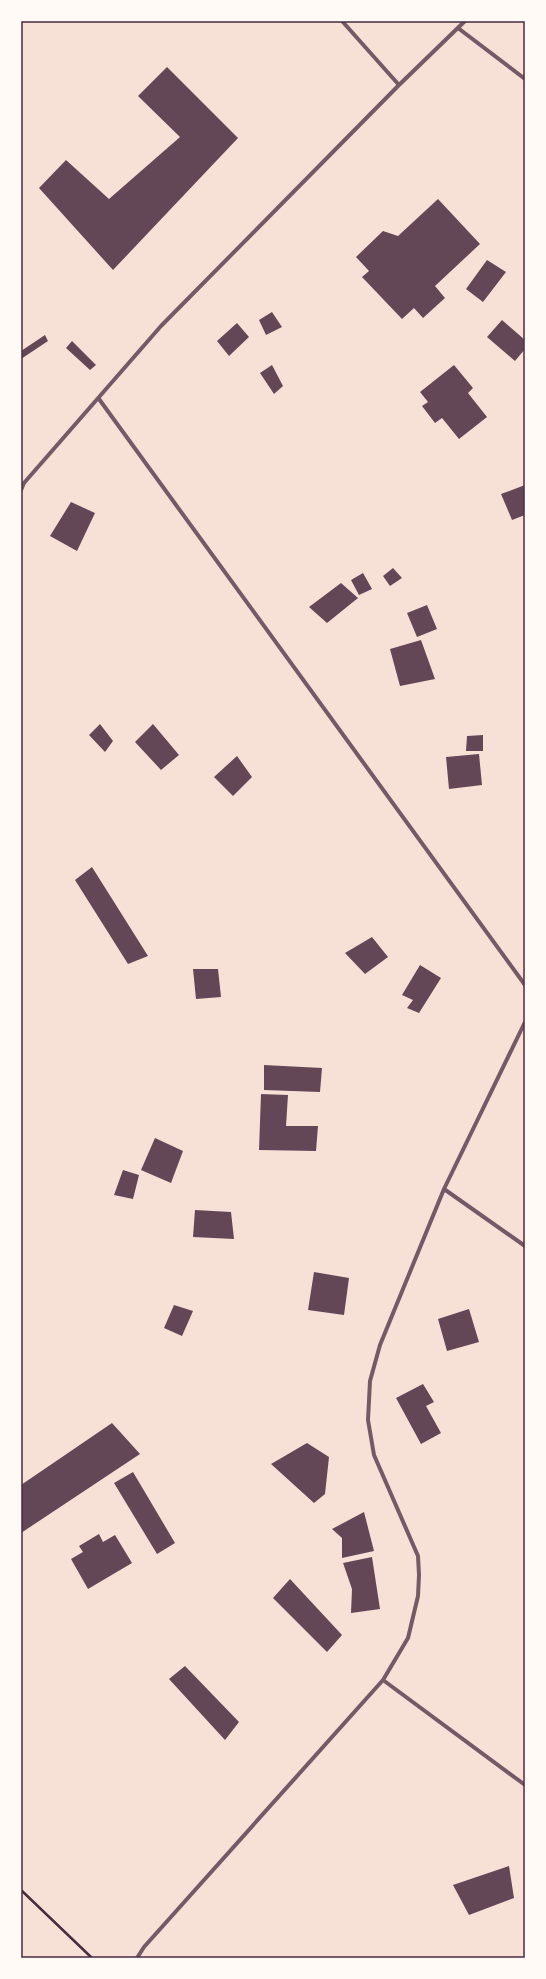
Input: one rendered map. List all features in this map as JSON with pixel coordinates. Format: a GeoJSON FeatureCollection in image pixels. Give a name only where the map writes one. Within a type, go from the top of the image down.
{"type":"FeatureCollection","features":[{"type":"Feature","properties":{"kind":"street"},"geometry":{"type":"LineString","coordinates":[[342,21],[399,85]]}},
{"type":"Feature","properties":{"kind":"street"},"geometry":{"type":"LineString","coordinates":[[21,490],[24,483],[99,399],[161,326],[399,85],[465,21]]}},
{"type":"Feature","properties":{"kind":"street"},"geometry":{"type":"LineString","coordinates":[[458,28],[525,79]]}},
{"type":"Feature","properties":{"kind":"street"},"geometry":{"type":"LineString","coordinates":[[99,399],[525,985]]}},
{"type":"Feature","properties":{"kind":"street"},"geometry":{"type":"LineString","coordinates":[[137,1958],[149,1941],[383,1680],[408,1638],[418,1596],[418,1556],[374,1455],[368,1420],[370,1380],[380,1345],[444,1188],[525,1022]]}},
{"type":"Feature","properties":{"kind":"street"},"geometry":{"type":"LineString","coordinates":[[444,1188],[525,1246]]}},
{"type":"Feature","properties":{"kind":"street"},"geometry":{"type":"LineString","coordinates":[[383,1680],[525,1785]]}},
{"type":"Feature","properties":{"kind":"path"},"geometry":{"type":"LineString","coordinates":[[21,1890],[92,1958]]}},
{"type":"Feature","properties":{"kind":"building"},"geometry":{"type":"Polygon","coordinates":[[[167,67],[238,138],[113,270],[39,188],[66,160],[109,199],[180,137],[138,96],[167,67]]]}},
{"type":"Feature","properties":{"kind":"building"},"geometry":{"type":"Polygon","coordinates":[[[438,199],[480,244],[435,286],[445,298],[423,318],[414,308],[402,319],[362,277],[369,271],[356,257],[383,231],[398,236],[438,199]]]}},
{"type":"Feature","properties":{"kind":"building"},"geometry":{"type":"Polygon","coordinates":[[[487,260],[506,272],[483,302],[466,289],[487,260]]]}},
{"type":"Feature","properties":{"kind":"building"},"geometry":{"type":"Polygon","coordinates":[[[272,312],[282,327],[266,335],[259,320],[272,312]]]}},
{"type":"Feature","properties":{"kind":"building"},"geometry":{"type":"Polygon","coordinates":[[[502,320],[525,340],[525,349],[515,361],[487,337],[502,320]]]}},
{"type":"Feature","properties":{"kind":"building"},"geometry":{"type":"Polygon","coordinates":[[[237,323],[249,337],[229,356],[217,341],[237,323]]]}},
{"type":"Feature","properties":{"kind":"building"},"geometry":{"type":"Polygon","coordinates":[[[45,335],[48,341],[21,359],[21,351],[45,335]]]}},
{"type":"Feature","properties":{"kind":"building"},"geometry":{"type":"Polygon","coordinates":[[[72,341],[96,365],[90,370],[66,348],[72,341]]]}},
{"type":"Feature","properties":{"kind":"building"},"geometry":{"type":"Polygon","coordinates":[[[272,365],[283,386],[274,394],[260,373],[272,365]]]}},
{"type":"Feature","properties":{"kind":"building"},"geometry":{"type":"Polygon","coordinates":[[[454,365],[473,388],[468,393],[487,417],[459,439],[442,418],[435,423],[422,406],[428,402],[420,392],[454,365]]]}},
{"type":"Feature","properties":{"kind":"building"},"geometry":{"type":"Polygon","coordinates":[[[525,485],[525,515],[512,520],[501,494],[525,485]]]}},
{"type":"Feature","properties":{"kind":"building"},"geometry":{"type":"Polygon","coordinates":[[[71,502],[95,513],[77,551],[50,536],[71,502]]]}},
{"type":"Feature","properties":{"kind":"building"},"geometry":{"type":"Polygon","coordinates":[[[393,568],[402,578],[390,586],[383,576],[393,568]]]}},
{"type":"Feature","properties":{"kind":"building"},"geometry":{"type":"Polygon","coordinates":[[[363,573],[372,589],[359,595],[351,580],[363,573]]]}},
{"type":"Feature","properties":{"kind":"building"},"geometry":{"type":"Polygon","coordinates":[[[341,583],[358,598],[327,623],[309,607],[341,583]]]}},
{"type":"Feature","properties":{"kind":"building"},"geometry":{"type":"Polygon","coordinates":[[[427,605],[437,629],[417,637],[407,613],[427,605]]]}},
{"type":"Feature","properties":{"kind":"building"},"geometry":{"type":"Polygon","coordinates":[[[421,640],[435,679],[400,686],[390,649],[421,640]]]}},
{"type":"Feature","properties":{"kind":"building"},"geometry":{"type":"Polygon","coordinates":[[[100,724],[113,741],[105,752],[89,735],[100,724]]]}},
{"type":"Feature","properties":{"kind":"building"},"geometry":{"type":"Polygon","coordinates":[[[153,724],[179,755],[161,770],[135,742],[153,724]]]}},
{"type":"Feature","properties":{"kind":"building"},"geometry":{"type":"Polygon","coordinates":[[[483,735],[483,751],[466,751],[467,736],[483,735]]]}},
{"type":"Feature","properties":{"kind":"building"},"geometry":{"type":"Polygon","coordinates":[[[479,754],[482,785],[449,789],[446,757],[479,754]]]}},
{"type":"Feature","properties":{"kind":"building"},"geometry":{"type":"Polygon","coordinates":[[[237,756],[252,777],[233,796],[214,777],[237,756]]]}},
{"type":"Feature","properties":{"kind":"building"},"geometry":{"type":"Polygon","coordinates":[[[92,867],[148,956],[128,964],[75,880],[92,867]]]}},
{"type":"Feature","properties":{"kind":"building"},"geometry":{"type":"Polygon","coordinates":[[[372,937],[388,957],[365,974],[345,953],[372,937]]]}},
{"type":"Feature","properties":{"kind":"building"},"geometry":{"type":"Polygon","coordinates":[[[420,965],[441,978],[419,1013],[407,1008],[413,1000],[402,995],[420,965]]]}},
{"type":"Feature","properties":{"kind":"building"},"geometry":{"type":"Polygon","coordinates":[[[193,969],[218,969],[221,997],[196,999],[193,969]]]}},
{"type":"Feature","properties":{"kind":"building"},"geometry":{"type":"Polygon","coordinates":[[[264,1065],[322,1068],[320,1092],[264,1090],[264,1065]]]}},
{"type":"Feature","properties":{"kind":"building"},"geometry":{"type":"Polygon","coordinates":[[[261,1094],[288,1095],[286,1126],[318,1126],[316,1151],[259,1150],[261,1094]]]}},
{"type":"Feature","properties":{"kind":"building"},"geometry":{"type":"Polygon","coordinates":[[[155,1138],[183,1151],[171,1183],[141,1170],[155,1138]]]}},
{"type":"Feature","properties":{"kind":"building"},"geometry":{"type":"Polygon","coordinates":[[[123,1170],[139,1175],[133,1199],[114,1195],[123,1170]]]}},
{"type":"Feature","properties":{"kind":"building"},"geometry":{"type":"Polygon","coordinates":[[[195,1210],[231,1212],[234,1239],[193,1237],[195,1210]]]}},
{"type":"Feature","properties":{"kind":"building"},"geometry":{"type":"Polygon","coordinates":[[[314,1272],[349,1278],[344,1315],[308,1310],[314,1272]]]}},
{"type":"Feature","properties":{"kind":"building"},"geometry":{"type":"Polygon","coordinates":[[[174,1305],[193,1311],[182,1336],[164,1328],[174,1305]]]}},
{"type":"Feature","properties":{"kind":"building"},"geometry":{"type":"Polygon","coordinates":[[[469,1309],[479,1342],[447,1351],[438,1319],[469,1309]]]}},
{"type":"Feature","properties":{"kind":"building"},"geometry":{"type":"Polygon","coordinates":[[[423,1384],[434,1402],[426,1406],[441,1433],[421,1444],[396,1398],[423,1384]]]}},
{"type":"Feature","properties":{"kind":"building"},"geometry":{"type":"Polygon","coordinates":[[[112,1423],[140,1454],[21,1533],[21,1485],[112,1423]]]}},
{"type":"Feature","properties":{"kind":"building"},"geometry":{"type":"Polygon","coordinates":[[[307,1443],[329,1457],[325,1494],[314,1503],[271,1464],[307,1443]]]}},
{"type":"Feature","properties":{"kind":"building"},"geometry":{"type":"Polygon","coordinates":[[[133,1472],[175,1543],[157,1554],[114,1483],[133,1472]]]}},
{"type":"Feature","properties":{"kind":"building"},"geometry":{"type":"Polygon","coordinates":[[[364,1512],[374,1551],[342,1558],[342,1538],[332,1529],[364,1512]]]}},
{"type":"Feature","properties":{"kind":"building"},"geometry":{"type":"Polygon","coordinates":[[[99,1534],[103,1542],[115,1535],[132,1563],[88,1589],[71,1559],[83,1552],[79,1546],[99,1534]]]}},
{"type":"Feature","properties":{"kind":"building"},"geometry":{"type":"Polygon","coordinates":[[[372,1557],[380,1609],[351,1613],[352,1589],[343,1563],[372,1557]]]}},
{"type":"Feature","properties":{"kind":"building"},"geometry":{"type":"Polygon","coordinates":[[[290,1579],[342,1635],[327,1652],[273,1598],[290,1579]]]}},
{"type":"Feature","properties":{"kind":"building"},"geometry":{"type":"Polygon","coordinates":[[[185,1666],[239,1722],[225,1740],[169,1679],[185,1666]]]}},
{"type":"Feature","properties":{"kind":"building"},"geometry":{"type":"Polygon","coordinates":[[[509,1866],[514,1898],[469,1915],[453,1885],[509,1866]]]}}]}
